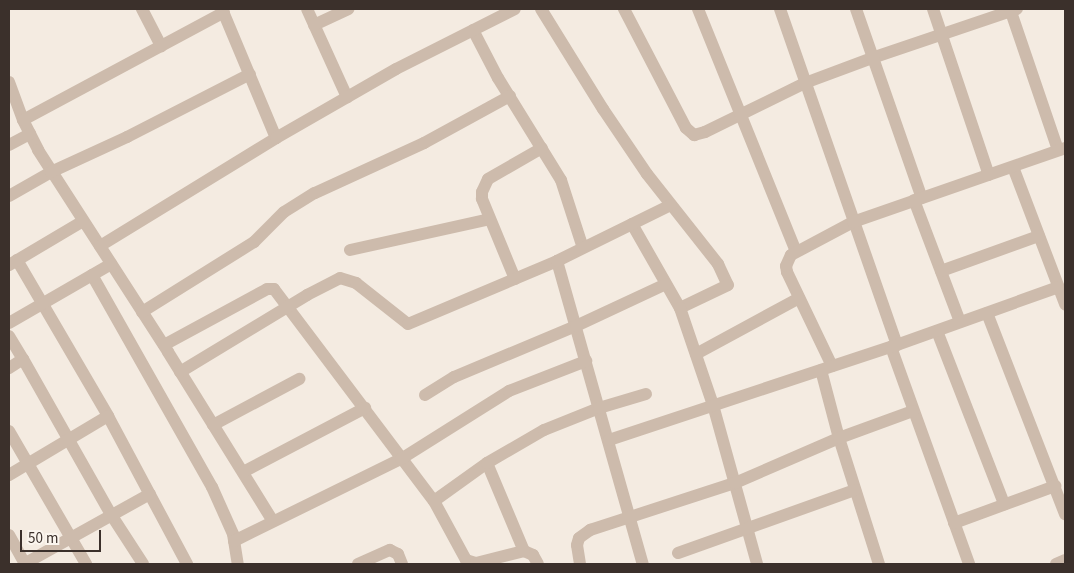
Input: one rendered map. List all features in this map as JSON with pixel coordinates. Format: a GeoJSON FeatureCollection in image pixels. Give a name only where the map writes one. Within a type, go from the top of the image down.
{"type":"FeatureCollection","features":[{"type":"Feature","properties":{"kind":"street"},"geometry":{"type":"LineString","coordinates":[[142,9],[161,46]]}},
{"type":"Feature","properties":{"kind":"street"},"geometry":{"type":"LineString","coordinates":[[306,9],[347,97]]}},
{"type":"Feature","properties":{"kind":"street"},"geometry":{"type":"LineString","coordinates":[[314,25],[348,9]]}},
{"type":"Feature","properties":{"kind":"street"},"geometry":{"type":"LineString","coordinates":[[100,246],[276,138],[347,97],[515,9]]}},
{"type":"Feature","properties":{"kind":"street"},"geometry":{"type":"LineString","coordinates":[[541,9],[603,110],[671,205],[718,264],[728,285],[680,308]]}},
{"type":"Feature","properties":{"kind":"street"},"geometry":{"type":"LineString","coordinates":[[624,9],[689,132],[698,135],[805,83],[1012,10],[1062,149],[853,222],[796,251],[791,255],[786,266],[826,368],[839,438],[879,564]]}},
{"type":"Feature","properties":{"kind":"street"},"geometry":{"type":"LineString","coordinates":[[698,9],[796,251]]}},
{"type":"Feature","properties":{"kind":"street"},"geometry":{"type":"LineString","coordinates":[[780,9],[853,222],[894,346],[913,411],[970,564]]}},
{"type":"Feature","properties":{"kind":"street"},"geometry":{"type":"LineString","coordinates":[[856,9],[941,271],[960,322]]}},
{"type":"Feature","properties":{"kind":"street"},"geometry":{"type":"LineString","coordinates":[[933,9],[989,175]]}},
{"type":"Feature","properties":{"kind":"street"},"geometry":{"type":"LineString","coordinates":[[23,120],[161,46],[223,10],[276,138]]}},
{"type":"Feature","properties":{"kind":"street"},"geometry":{"type":"LineString","coordinates":[[473,30],[561,180],[583,248]]}},
{"type":"Feature","properties":{"kind":"street"},"geometry":{"type":"LineString","coordinates":[[9,196],[51,172],[127,137],[250,74]]}},
{"type":"Feature","properties":{"kind":"street"},"geometry":{"type":"LineString","coordinates":[[9,85],[23,120],[51,172],[164,345],[272,520]]}},
{"type":"Feature","properties":{"kind":"street"},"geometry":{"type":"LineString","coordinates":[[142,312],[254,242],[284,212],[315,193],[424,143],[510,96]]}},
{"type":"Feature","properties":{"kind":"street"},"geometry":{"type":"LineString","coordinates":[[9,145],[30,134]]}},
{"type":"Feature","properties":{"kind":"street"},"geometry":{"type":"LineString","coordinates":[[515,279],[482,199],[484,185],[493,176],[542,148]]}},
{"type":"Feature","properties":{"kind":"street"},"geometry":{"type":"LineString","coordinates":[[1013,167],[1065,304]]}},
{"type":"Feature","properties":{"kind":"street"},"geometry":{"type":"LineString","coordinates":[[180,372],[340,278],[356,283],[408,324],[557,261],[671,205]]}},
{"type":"Feature","properties":{"kind":"street"},"geometry":{"type":"LineString","coordinates":[[350,250],[490,219]]}},
{"type":"Feature","properties":{"kind":"street"},"geometry":{"type":"LineString","coordinates":[[83,221],[13,263],[43,303],[108,416],[187,564]]}},
{"type":"Feature","properties":{"kind":"street"},"geometry":{"type":"LineString","coordinates":[[632,224],[680,308],[713,405],[757,564]]}},
{"type":"Feature","properties":{"kind":"street"},"geometry":{"type":"LineString","coordinates":[[941,271],[1039,236]]}},
{"type":"Feature","properties":{"kind":"street"},"geometry":{"type":"LineString","coordinates":[[557,261],[631,516],[643,564]]}},
{"type":"Feature","properties":{"kind":"street"},"geometry":{"type":"LineString","coordinates":[[9,323],[111,264]]}},
{"type":"Feature","properties":{"kind":"street"},"geometry":{"type":"LineString","coordinates":[[92,275],[212,487],[234,541],[238,564]]}},
{"type":"Feature","properties":{"kind":"street"},"geometry":{"type":"LineString","coordinates":[[425,395],[454,377],[576,326],[666,284]]}},
{"type":"Feature","properties":{"kind":"street"},"geometry":{"type":"LineString","coordinates":[[608,440],[894,346],[1059,287]]}},
{"type":"Feature","properties":{"kind":"street"},"geometry":{"type":"LineString","coordinates":[[164,345],[267,289],[276,290],[434,501],[462,562],[476,563],[524,551],[533,555],[538,564]]}},
{"type":"Feature","properties":{"kind":"street"},"geometry":{"type":"LineString","coordinates":[[696,354],[799,298]]}},
{"type":"Feature","properties":{"kind":"street"},"geometry":{"type":"LineString","coordinates":[[987,313],[1065,514]]}},
{"type":"Feature","properties":{"kind":"street"},"geometry":{"type":"LineString","coordinates":[[937,331],[1004,504]]}},
{"type":"Feature","properties":{"kind":"street"},"geometry":{"type":"LineString","coordinates":[[9,336],[70,439],[112,516],[143,564]]}},
{"type":"Feature","properties":{"kind":"street"},"geometry":{"type":"LineString","coordinates":[[9,368],[24,359]]}},
{"type":"Feature","properties":{"kind":"street"},"geometry":{"type":"LineString","coordinates":[[234,541],[272,520],[401,458],[509,390],[586,361]]}},
{"type":"Feature","properties":{"kind":"street"},"geometry":{"type":"LineString","coordinates":[[213,425],[298,379]]}},
{"type":"Feature","properties":{"kind":"street"},"geometry":{"type":"LineString","coordinates":[[434,501],[487,464],[544,430],[599,408],[646,394]]}},
{"type":"Feature","properties":{"kind":"street"},"geometry":{"type":"LineString","coordinates":[[242,472],[365,408]]}},
{"type":"Feature","properties":{"kind":"street"},"geometry":{"type":"LineString","coordinates":[[580,564],[577,545],[583,534],[631,516],[735,483],[839,438],[913,411]]}},
{"type":"Feature","properties":{"kind":"street"},"geometry":{"type":"LineString","coordinates":[[9,474],[108,416]]}},
{"type":"Feature","properties":{"kind":"street"},"geometry":{"type":"LineString","coordinates":[[9,431],[86,564]]}},
{"type":"Feature","properties":{"kind":"street"},"geometry":{"type":"LineString","coordinates":[[487,464],[524,551]]}},
{"type":"Feature","properties":{"kind":"street"},"geometry":{"type":"LineString","coordinates":[[954,523],[1054,486]]}},
{"type":"Feature","properties":{"kind":"street"},"geometry":{"type":"LineString","coordinates":[[678,553],[748,530],[855,490]]}},
{"type":"Feature","properties":{"kind":"street"},"geometry":{"type":"LineString","coordinates":[[9,535],[24,564],[150,494]]}},
{"type":"Feature","properties":{"kind":"street"},"geometry":{"type":"LineString","coordinates":[[358,564],[390,550],[398,554],[402,564]]}},
{"type":"Feature","properties":{"kind":"street"},"geometry":{"type":"LineString","coordinates":[[1056,564],[1065,560]]}}]}
